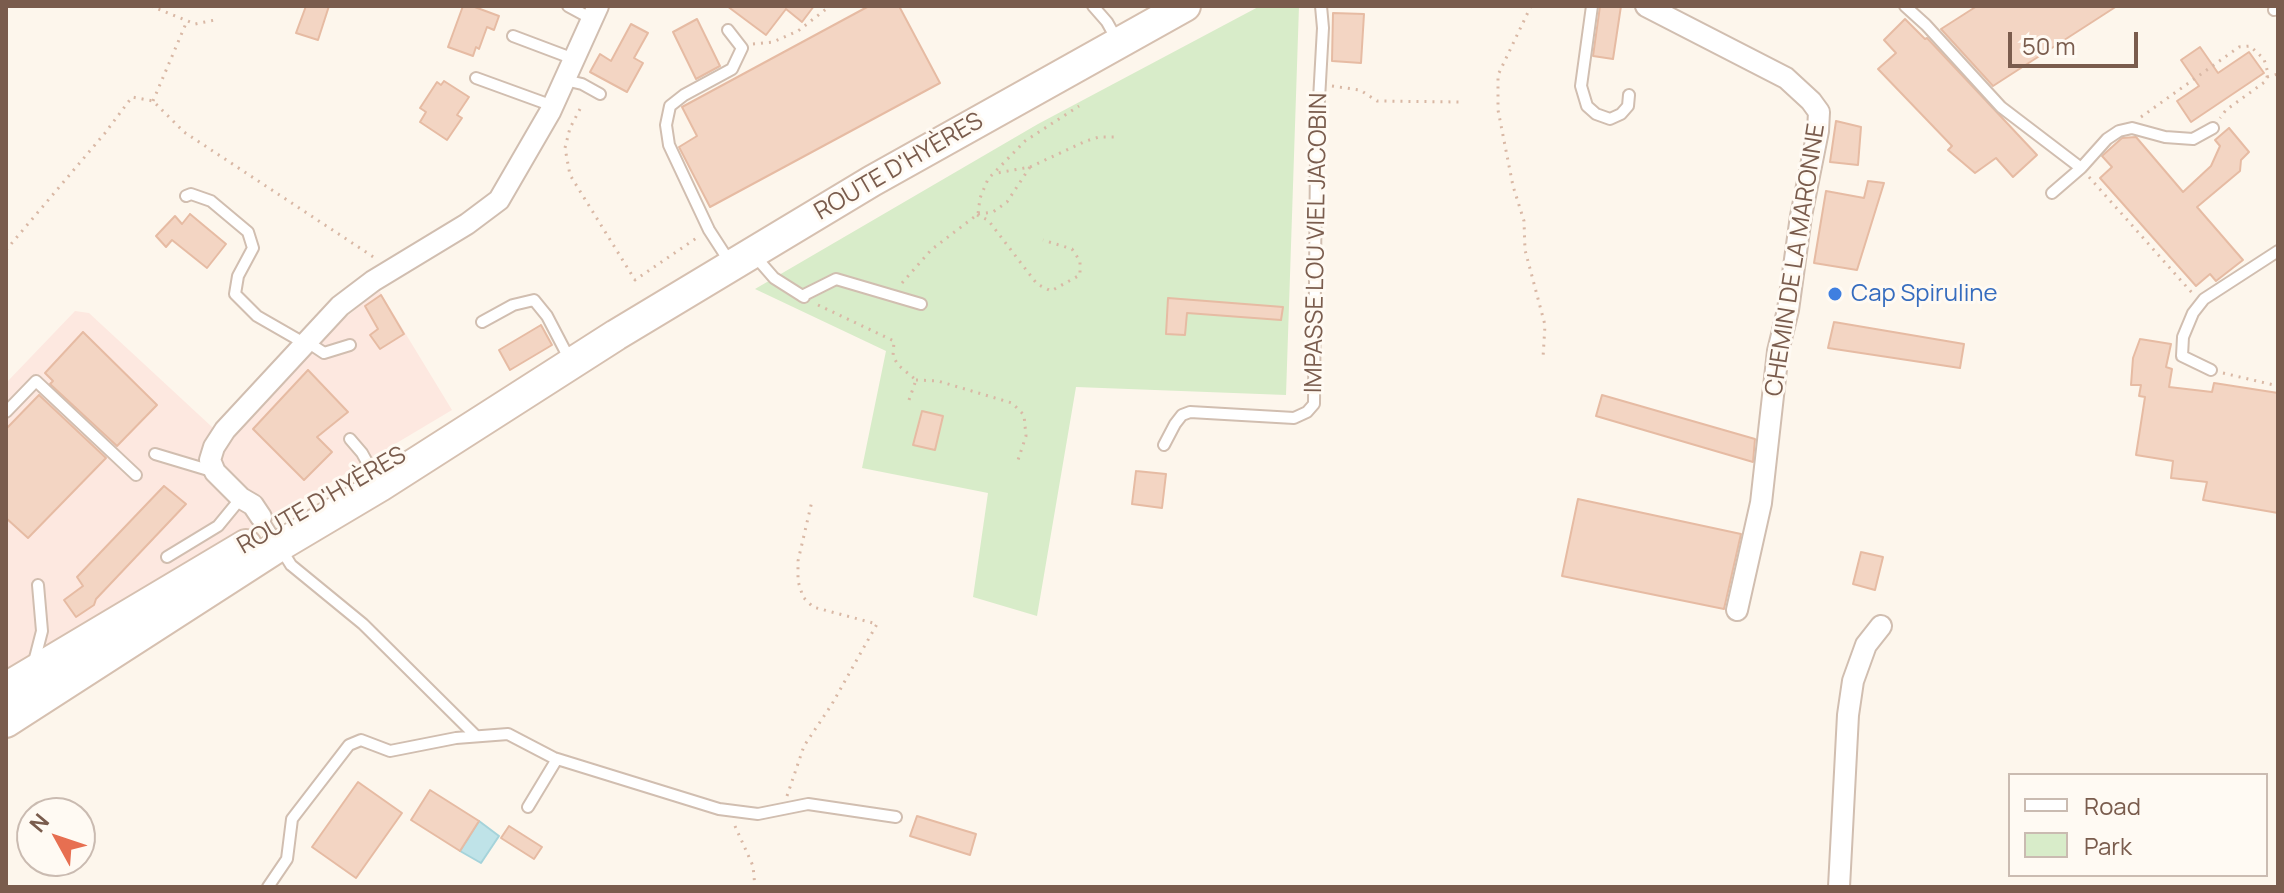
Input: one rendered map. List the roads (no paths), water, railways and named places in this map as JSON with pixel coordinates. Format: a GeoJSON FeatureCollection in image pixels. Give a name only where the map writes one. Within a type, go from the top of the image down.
{"type":"FeatureCollection","features":[{"type":"Feature","properties":{"kind":"main road","name":"ROUTE D'HYÈRES"},"geometry":{"type":"LineString","coordinates":[[31,690],[270,531],[376,479],[872,181],[1185,6]]}},
{"type":"Feature","properties":{"kind":"main road","name":"ROUTE D'HYÈRES"},"geometry":{"type":"LineString","coordinates":[[31,690],[270,531]]}},
{"type":"Feature","properties":{"kind":"street","name":"CHEMIN DE LA MARONNE"},"geometry":{"type":"LineString","coordinates":[[1646,6],[1786,78],[1819,112],[1778,351],[1761,503],[1737,610]]}},
{"type":"Feature","properties":{"kind":"street"},"geometry":{"type":"LineString","coordinates":[[270,531],[253,505],[241,498],[215,472],[210,460],[214,447],[225,430],[340,306],[499,200],[553,106],[595,13]]}},
{"type":"Feature","properties":{"kind":"street"},"geometry":{"type":"LineString","coordinates":[[1839,887],[1848,715],[1853,681],[1866,645],[1881,626]]}},
{"type":"Feature","properties":{"kind":"lane"},"geometry":{"type":"LineString","coordinates":[[568,6],[595,13]]}},
{"type":"Feature","properties":{"kind":"lane"},"geometry":{"type":"LineString","coordinates":[[1093,6],[1118,42]]}},
{"type":"Feature","properties":{"kind":"lane","name":"IMPASSE LOU VIEL JACOBIN"},"geometry":{"type":"LineString","coordinates":[[1164,445],[1182,415],[1190,412],[1294,418],[1307,412],[1314,404],[1316,153],[1323,28],[1321,6]]}},
{"type":"Feature","properties":{"kind":"lane"},"geometry":{"type":"LineString","coordinates":[[1592,6],[1581,86],[1587,106],[1596,114],[1610,119],[1628,106],[1629,95]]}},
{"type":"Feature","properties":{"kind":"lane"},"geometry":{"type":"LineString","coordinates":[[1905,6],[2001,107],[2081,168]]}},
{"type":"Feature","properties":{"kind":"lane"},"geometry":{"type":"LineString","coordinates":[[728,30],[742,48],[732,69],[670,106],[666,125],[669,145],[709,230],[742,259],[803,296],[836,279],[921,304]]}},
{"type":"Feature","properties":{"kind":"lane"},"geometry":{"type":"LineString","coordinates":[[513,36],[574,59]]}},
{"type":"Feature","properties":{"kind":"lane"},"geometry":{"type":"LineString","coordinates":[[476,78],[553,106]]}},
{"type":"Feature","properties":{"kind":"lane"},"geometry":{"type":"LineString","coordinates":[[565,80],[582,84],[600,94]]}},
{"type":"Feature","properties":{"kind":"lane"},"geometry":{"type":"LineString","coordinates":[[2052,193],[2081,168],[2107,139],[2132,128],[2165,137],[2193,139],[2213,128]]}},
{"type":"Feature","properties":{"kind":"lane"},"geometry":{"type":"LineString","coordinates":[[186,196],[191,194],[211,201],[248,232],[253,248],[238,276],[235,294],[257,316],[324,353],[350,345]]}},
{"type":"Feature","properties":{"kind":"lane"},"geometry":{"type":"LineString","coordinates":[[2211,370],[2182,356],[2183,337],[2193,313],[2200,303],[2278,251]]}},
{"type":"Feature","properties":{"kind":"lane"},"geometry":{"type":"LineString","coordinates":[[482,322],[513,305],[534,300],[547,316],[570,360]]}},
{"type":"Feature","properties":{"kind":"lane"},"geometry":{"type":"LineString","coordinates":[[6,412],[36,381],[136,475]]}},
{"type":"Feature","properties":{"kind":"lane"},"geometry":{"type":"LineString","coordinates":[[350,439],[362,453],[376,479]]}},
{"type":"Feature","properties":{"kind":"lane"},"geometry":{"type":"LineString","coordinates":[[155,454],[215,472]]}},
{"type":"Feature","properties":{"kind":"lane"},"geometry":{"type":"LineString","coordinates":[[167,557],[218,526],[241,498]]}},
{"type":"Feature","properties":{"kind":"lane"},"geometry":{"type":"LineString","coordinates":[[270,531],[291,565],[363,624],[476,736]]}},
{"type":"Feature","properties":{"kind":"lane"},"geometry":{"type":"LineString","coordinates":[[31,690],[42,631],[38,585]]}},
{"type":"Feature","properties":{"kind":"lane","name":"ROUTE D'HYÈRES"},"geometry":{"type":"LineString","coordinates":[[6,709],[31,690]]}},
{"type":"Feature","properties":{"kind":"lane"},"geometry":{"type":"LineString","coordinates":[[268,887],[287,859],[292,819],[349,745],[361,740],[390,751],[476,736],[508,734],[557,759],[719,809],[758,814],[808,804],[896,817]]}},
{"type":"Feature","properties":{"kind":"lane"},"geometry":{"type":"LineString","coordinates":[[528,807],[557,759]]}},
{"type":"Feature","properties":{"kind":"water"},"geometry":{"type":"Polygon","coordinates":[[[479,821],[499,836],[481,863],[460,851],[479,821]]]}},
{"type":"Feature","properties":{"kind":"place","name":"Cap Spiruline"},"geometry":{"type":"Point","coordinates":[1835,294]}}]}
